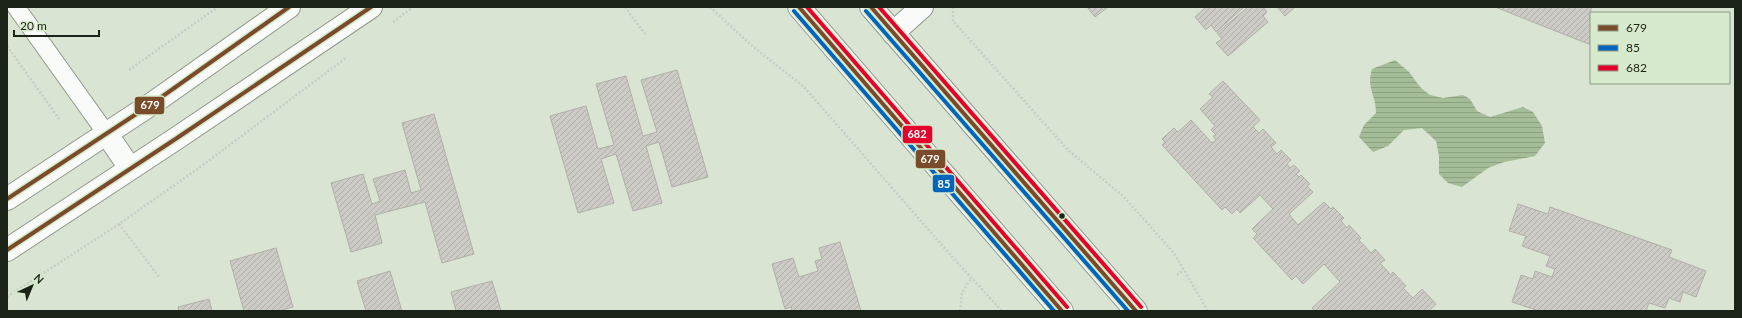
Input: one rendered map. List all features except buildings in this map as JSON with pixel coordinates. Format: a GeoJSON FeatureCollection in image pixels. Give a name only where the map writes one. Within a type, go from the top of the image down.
{"type":"FeatureCollection","features":[{"type":"Feature","properties":{"kind":"main road"},"geometry":{"type":"LineString","coordinates":[[7,199],[153,103],[289,7]]}},
{"type":"Feature","properties":{"kind":"main road"},"geometry":{"type":"LineString","coordinates":[[7,250],[371,7]]}},
{"type":"Feature","properties":{"kind":"main road"},"geometry":{"type":"LineString","coordinates":[[799,7],[1062,311]]}},
{"type":"Feature","properties":{"kind":"main road"},"geometry":{"type":"LineString","coordinates":[[871,7],[1136,311]]}},
{"type":"Feature","properties":{"kind":"main road"},"geometry":{"type":"LineString","coordinates":[[893,33],[922,7]]}},
{"type":"Feature","properties":{"kind":"main road"},"geometry":{"type":"LineString","coordinates":[[106,133],[130,168]]}},
{"type":"Feature","properties":{"kind":"lane"},"geometry":{"type":"LineString","coordinates":[[16,7],[106,133]]}},
{"type":"Feature","properties":{"kind":"path"},"geometry":{"type":"LineString","coordinates":[[130,70],[218,7]]}},
{"type":"Feature","properties":{"kind":"path"},"geometry":{"type":"LineString","coordinates":[[388,26],[413,7]]}},
{"type":"Feature","properties":{"kind":"path"},"geometry":{"type":"LineString","coordinates":[[625,7],[645,34]]}},
{"type":"Feature","properties":{"kind":"path"},"geometry":{"type":"LineString","coordinates":[[710,7],[751,45],[804,87],[1002,311]]}},
{"type":"Feature","properties":{"kind":"path"},"geometry":{"type":"LineString","coordinates":[[953,7],[953,21],[1068,150],[1124,197],[1174,253],[1208,311]]}},
{"type":"Feature","properties":{"kind":"path"},"geometry":{"type":"LineString","coordinates":[[7,46],[60,120]]}},
{"type":"Feature","properties":{"kind":"path"},"geometry":{"type":"LineString","coordinates":[[7,297],[119,224],[199,168],[350,54]]}},
{"type":"Feature","properties":{"kind":"path"},"geometry":{"type":"LineString","coordinates":[[119,224],[160,278]]}},
{"type":"Feature","properties":{"kind":"path"},"geometry":{"type":"LineString","coordinates":[[1177,275],[1184,270]]}},
{"type":"Feature","properties":{"kind":"path"},"geometry":{"type":"LineString","coordinates":[[960,311],[962,292],[972,277]]}},
{"type":"Feature","properties":{"kind":"shaded area"},"geometry":{"type":"Polygon","coordinates":[[[1395,60],[1409,72],[1421,88],[1430,95],[1443,98],[1463,95],[1470,99],[1477,111],[1490,117],[1523,107],[1533,112],[1542,126],[1545,143],[1535,156],[1504,162],[1488,168],[1462,187],[1448,183],[1439,174],[1439,156],[1436,141],[1422,128],[1404,130],[1388,146],[1373,152],[1359,137],[1364,125],[1376,113],[1370,76],[1372,69],[1395,60]]]}},
{"type":"Feature","properties":{"kind":"transit line","name":"679"},"geometry":{"type":"LineString","coordinates":[[7,199],[153,103],[289,7]]}},
{"type":"Feature","properties":{"kind":"transit line","name":"679"},"geometry":{"type":"LineString","coordinates":[[7,250],[177,138],[371,7]]}},
{"type":"Feature","properties":{"kind":"transit line","name":"679"},"geometry":{"type":"LineString","coordinates":[[799,7],[1062,311]]}},
{"type":"Feature","properties":{"kind":"transit line","name":"682"},"geometry":{"type":"LineString","coordinates":[[807,7],[1067,307]]}},
{"type":"Feature","properties":{"kind":"transit line","name":"679"},"geometry":{"type":"LineString","coordinates":[[871,7],[1136,311]]}},
{"type":"Feature","properties":{"kind":"transit line","name":"682"},"geometry":{"type":"LineString","coordinates":[[879,7],[1141,307]]}},
{"type":"Feature","properties":{"kind":"transit line","name":"85"},"geometry":{"type":"LineString","coordinates":[[794,11],[1054,311]]}},
{"type":"Feature","properties":{"kind":"transit line","name":"85"},"geometry":{"type":"LineString","coordinates":[[866,11],[1128,311]]}}]}
